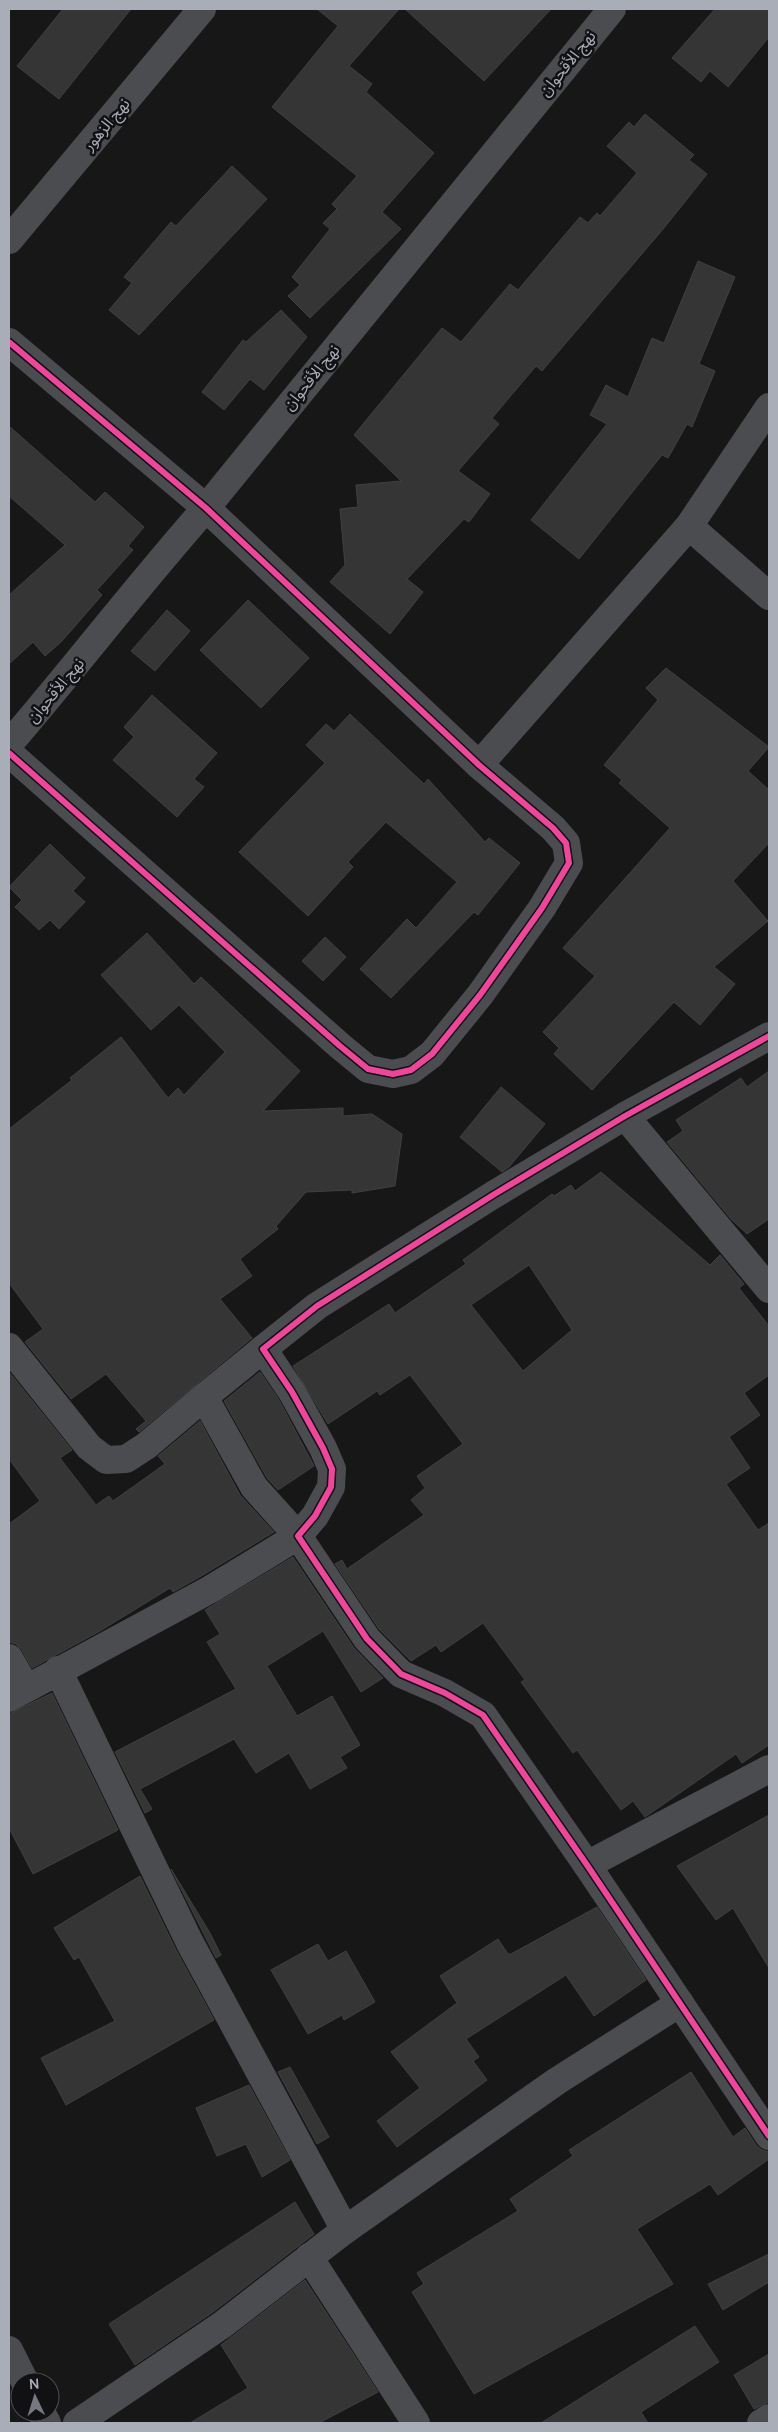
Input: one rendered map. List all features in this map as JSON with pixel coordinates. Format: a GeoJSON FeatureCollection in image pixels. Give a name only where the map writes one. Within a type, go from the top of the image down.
{"type":"FeatureCollection","features":[{"type":"Feature","properties":{"kind":"street","name":"نهج الزهور"},"geometry":{"type":"LineString","coordinates":[[9,240],[202,9]]}},
{"type":"Feature","properties":{"kind":"street","name":"نهج الأقحوان"},"geometry":{"type":"LineString","coordinates":[[9,744],[79,662],[141,582],[206,508],[612,9]]}},
{"type":"Feature","properties":{"kind":"street"},"geometry":{"type":"LineString","coordinates":[[9,342],[206,508],[479,765],[554,828],[566,843],[570,863],[542,908],[480,994],[432,1054],[410,1070],[393,1074],[368,1069],[340,1046],[9,753]]}},
{"type":"Feature","properties":{"kind":"street"},"geometry":{"type":"LineString","coordinates":[[479,765],[688,526],[769,407]]}},
{"type":"Feature","properties":{"kind":"street"},"geometry":{"type":"LineString","coordinates":[[688,526],[769,596]]}},
{"type":"Feature","properties":{"kind":"street"},"geometry":{"type":"LineString","coordinates":[[9,1347],[89,1447],[106,1460],[126,1459],[146,1446],[317,1306],[625,1116],[769,1036]]}},
{"type":"Feature","properties":{"kind":"street"},"geometry":{"type":"LineString","coordinates":[[625,1116],[769,1289]]}},
{"type":"Feature","properties":{"kind":"street"},"geometry":{"type":"LineString","coordinates":[[9,1658],[18,1693],[212,1588],[298,1536],[315,1516],[331,1487],[332,1469],[323,1448],[292,1392],[263,1349]]}},
{"type":"Feature","properties":{"kind":"street"},"geometry":{"type":"LineString","coordinates":[[204,1397],[254,1487],[298,1536],[367,1639],[401,1674],[445,1693],[483,1715],[588,1865],[769,2136]]}},
{"type":"Feature","properties":{"kind":"street"},"geometry":{"type":"LineString","coordinates":[[58,1670],[190,1943],[345,2230]]}},
{"type":"Feature","properties":{"kind":"street"},"geometry":{"type":"LineString","coordinates":[[588,1865],[769,1768]]}},
{"type":"Feature","properties":{"kind":"street"},"geometry":{"type":"LineString","coordinates":[[77,2423],[222,2325],[345,2230],[557,2081],[680,2003]]}},
{"type":"Feature","properties":{"kind":"street"},"geometry":{"type":"LineString","coordinates":[[309,2257],[416,2423]]}},
{"type":"Feature","properties":{"kind":"street"},"geometry":{"type":"LineString","coordinates":[[9,2350],[20,2372]]}},
{"type":"Feature","properties":{"kind":"street"},"geometry":{"type":"LineString","coordinates":[[761,2423],[769,2418]]}},
{"type":"Feature","properties":{"kind":"building"},"geometry":{"type":"Polygon","coordinates":[[[63,9],[131,9],[59,99],[17,66],[63,9]]]}},
{"type":"Feature","properties":{"kind":"building"},"geometry":{"type":"Polygon","coordinates":[[[317,9],[399,9],[349,66],[372,84],[366,92],[434,153],[382,212],[401,229],[310,318],[288,296],[300,285],[292,277],[330,229],[323,223],[337,209],[332,204],[357,176],[272,107],[338,26],[317,9]]]}},
{"type":"Feature","properties":{"kind":"building"},"geometry":{"type":"Polygon","coordinates":[[[405,9],[551,9],[484,81],[405,9]]]}},
{"type":"Feature","properties":{"kind":"building"},"geometry":{"type":"Polygon","coordinates":[[[715,9],[769,9],[769,37],[728,87],[710,71],[701,82],[672,58],[715,9]]]}},
{"type":"Feature","properties":{"kind":"building"},"geometry":{"type":"Polygon","coordinates":[[[645,114],[694,155],[689,160],[707,174],[664,228],[542,371],[536,366],[492,418],[499,424],[458,471],[490,494],[469,522],[464,519],[407,579],[423,592],[390,634],[330,582],[345,565],[340,509],[358,507],[356,485],[401,481],[354,435],[442,328],[461,342],[510,284],[518,290],[580,217],[588,223],[597,213],[600,216],[637,173],[607,146],[629,122],[634,127],[645,114]]]}},
{"type":"Feature","properties":{"kind":"building"},"geometry":{"type":"Polygon","coordinates":[[[232,166],[267,199],[139,335],[109,310],[132,283],[124,277],[171,222],[176,226],[232,166]]]}},
{"type":"Feature","properties":{"kind":"building"},"geometry":{"type":"Polygon","coordinates":[[[698,261],[735,277],[699,364],[715,371],[692,427],[687,424],[668,458],[662,455],[579,559],[531,520],[607,424],[590,415],[606,385],[628,397],[652,338],[664,343],[698,261]]]}},
{"type":"Feature","properties":{"kind":"building"},"geometry":{"type":"Polygon","coordinates":[[[281,310],[307,337],[264,390],[250,379],[224,410],[202,392],[243,340],[246,342],[281,310]]]}},
{"type":"Feature","properties":{"kind":"building"},"geometry":{"type":"Polygon","coordinates":[[[9,426],[95,502],[105,492],[144,527],[128,546],[133,550],[97,590],[102,595],[62,641],[45,656],[33,642],[9,664],[9,595],[65,545],[9,496],[9,426]]]}},
{"type":"Feature","properties":{"kind":"building"},"geometry":{"type":"Polygon","coordinates":[[[248,600],[309,658],[261,708],[200,650],[248,600]]]}},
{"type":"Feature","properties":{"kind":"building"},"geometry":{"type":"Polygon","coordinates":[[[167,610],[190,631],[155,671],[131,651],[167,610]]]}},
{"type":"Feature","properties":{"kind":"building"},"geometry":{"type":"Polygon","coordinates":[[[666,668],[769,747],[748,771],[769,790],[769,843],[733,881],[768,921],[714,967],[735,984],[700,1025],[674,1002],[592,1090],[554,1054],[559,1048],[543,1032],[595,976],[563,948],[670,828],[619,783],[622,780],[604,765],[658,700],[646,688],[666,668]]]}},
{"type":"Feature","properties":{"kind":"building"},"geometry":{"type":"Polygon","coordinates":[[[152,695],[217,753],[194,779],[204,787],[177,817],[113,760],[134,737],[124,727],[152,695]]]}},
{"type":"Feature","properties":{"kind":"building"},"geometry":{"type":"Polygon","coordinates":[[[350,714],[424,784],[428,779],[485,842],[489,838],[520,863],[478,915],[474,912],[391,998],[360,969],[407,919],[416,928],[457,882],[386,822],[348,862],[353,867],[308,916],[239,852],[325,763],[306,745],[326,724],[334,731],[350,714]]]}},
{"type":"Feature","properties":{"kind":"building"},"geometry":{"type":"Polygon","coordinates":[[[50,844],[85,878],[73,891],[85,902],[59,929],[50,920],[39,930],[15,907],[22,900],[9,887],[50,844]]]}},
{"type":"Feature","properties":{"kind":"building"},"geometry":{"type":"Polygon","coordinates":[[[147,933],[194,984],[201,977],[300,1071],[263,1111],[343,1108],[343,1116],[372,1114],[402,1134],[395,1186],[352,1193],[352,1190],[306,1192],[276,1226],[278,1229],[240,1259],[252,1276],[220,1299],[252,1338],[139,1432],[136,1429],[146,1421],[106,1374],[71,1399],[25,1342],[43,1329],[9,1283],[9,1129],[72,1080],[70,1078],[121,1037],[168,1098],[178,1088],[184,1095],[225,1052],[179,1005],[151,1030],[101,975],[147,933]]]}},
{"type":"Feature","properties":{"kind":"building"},"geometry":{"type":"Polygon","coordinates":[[[325,937],[346,957],[323,981],[302,961],[325,937]]]}},
{"type":"Feature","properties":{"kind":"building"},"geometry":{"type":"Polygon","coordinates":[[[769,1071],[769,1219],[747,1234],[731,1219],[667,1142],[683,1131],[676,1120],[741,1078],[747,1087],[769,1071]]]}},
{"type":"Feature","properties":{"kind":"building"},"geometry":{"type":"Polygon","coordinates":[[[501,1087],[545,1124],[509,1167],[502,1172],[460,1137],[501,1087]]]}},
{"type":"Feature","properties":{"kind":"building"},"geometry":{"type":"Polygon","coordinates":[[[601,1172],[710,1265],[720,1255],[744,1284],[739,1288],[769,1326],[769,1375],[744,1393],[760,1415],[729,1437],[750,1468],[726,1484],[758,1530],[769,1523],[769,1745],[742,1763],[736,1754],[645,1817],[633,1801],[621,1810],[577,1750],[573,1753],[521,1682],[525,1680],[483,1623],[441,1652],[436,1645],[411,1661],[379,1629],[335,1564],[342,1560],[347,1569],[424,1515],[411,1500],[425,1488],[417,1476],[463,1444],[410,1375],[380,1395],[377,1391],[328,1424],[293,1366],[389,1304],[395,1313],[466,1264],[463,1260],[552,1194],[554,1196],[571,1185],[575,1191],[601,1172]],[[529,1265],[471,1305],[523,1371],[572,1330],[529,1265]]]}},
{"type":"Feature","properties":{"kind":"building"},"geometry":{"type":"Polygon","coordinates":[[[9,1372],[72,1450],[60,1458],[96,1505],[109,1496],[113,1501],[165,1464],[158,1456],[200,1421],[240,1495],[274,1532],[173,1592],[170,1588],[100,1631],[32,1668],[22,1650],[16,1644],[9,1642],[9,1524],[40,1501],[9,1459],[9,1372]]]}},
{"type":"Feature","properties":{"kind":"building"},"geometry":{"type":"Polygon","coordinates":[[[260,1372],[279,1400],[314,1466],[278,1490],[267,1478],[224,1401],[260,1372]]]}},
{"type":"Feature","properties":{"kind":"building"},"geometry":{"type":"Polygon","coordinates":[[[293,1557],[354,1648],[383,1678],[361,1692],[323,1631],[267,1666],[297,1716],[332,1696],[360,1745],[340,1757],[347,1768],[310,1789],[289,1753],[256,1773],[234,1739],[140,1789],[152,1809],[145,1813],[115,1752],[236,1689],[207,1642],[220,1634],[205,1610],[293,1557]]]}},
{"type":"Feature","properties":{"kind":"building"},"geometry":{"type":"Polygon","coordinates":[[[52,1693],[118,1830],[33,1874],[9,1828],[9,1714],[52,1693]]]}},
{"type":"Feature","properties":{"kind":"building"},"geometry":{"type":"Polygon","coordinates":[[[769,1815],[769,1968],[733,1908],[716,1920],[677,1866],[769,1815]]]}},
{"type":"Feature","properties":{"kind":"building"},"geometry":{"type":"Polygon","coordinates":[[[171,1869],[210,1933],[221,1955],[216,1958],[171,1869]]]}},
{"type":"Feature","properties":{"kind":"building"},"geometry":{"type":"Polygon","coordinates":[[[140,1876],[176,1950],[214,2020],[66,2105],[41,2058],[115,2021],[79,1957],[74,1960],[54,1928],[140,1876]]]}},
{"type":"Feature","properties":{"kind":"building"},"geometry":{"type":"Polygon","coordinates":[[[597,1907],[646,1980],[594,2016],[566,1975],[466,2039],[479,2057],[473,2061],[487,2080],[397,2147],[377,2121],[420,2088],[391,2052],[457,2003],[440,1976],[498,1939],[508,1954],[511,1954],[597,1907]]]}},
{"type":"Feature","properties":{"kind":"building"},"geometry":{"type":"Polygon","coordinates":[[[318,1944],[328,1961],[346,1951],[375,2002],[344,2020],[342,2015],[308,2034],[271,1970],[318,1944]]]}},
{"type":"Feature","properties":{"kind":"building"},"geometry":{"type":"Polygon","coordinates":[[[290,2067],[329,2137],[317,2144],[278,2072],[290,2067]]]}},
{"type":"Feature","properties":{"kind":"building"},"geometry":{"type":"Polygon","coordinates":[[[691,2072],[733,2137],[745,2128],[756,2145],[762,2150],[769,2152],[769,2159],[718,2195],[710,2184],[637,2229],[673,2284],[474,2394],[412,2292],[424,2284],[417,2273],[518,2211],[510,2199],[573,2156],[569,2150],[691,2072]]]}},
{"type":"Feature","properties":{"kind":"building"},"geometry":{"type":"Polygon","coordinates":[[[249,2085],[290,2160],[262,2177],[246,2144],[217,2156],[196,2108],[249,2085]]]}},
{"type":"Feature","properties":{"kind":"building"},"geometry":{"type":"Polygon","coordinates":[[[295,2202],[314,2234],[213,2312],[135,2365],[109,2324],[295,2202]]]}},
{"type":"Feature","properties":{"kind":"building"},"geometry":{"type":"Polygon","coordinates":[[[769,2254],[769,2282],[723,2310],[708,2284],[769,2254]]]}},
{"type":"Feature","properties":{"kind":"building"},"geometry":{"type":"Polygon","coordinates":[[[305,2280],[378,2392],[319,2423],[190,2423],[248,2388],[221,2345],[305,2280]]]}},
{"type":"Feature","properties":{"kind":"building"},"geometry":{"type":"Polygon","coordinates":[[[695,2326],[719,2362],[641,2412],[648,2423],[541,2423],[695,2326]]]}},
{"type":"Feature","properties":{"kind":"building"},"geometry":{"type":"Polygon","coordinates":[[[769,2354],[769,2402],[754,2409],[734,2375],[769,2354]]]}},
{"type":"Feature","properties":{"kind":"cycle path"},"geometry":{"type":"LineString","coordinates":[[9,342],[206,508],[479,765],[553,828],[566,843],[569,863],[542,908],[480,995],[432,1054],[411,1070],[393,1074],[368,1069],[340,1046],[9,753]]}},
{"type":"Feature","properties":{"kind":"cycle path"},"geometry":{"type":"LineString","coordinates":[[769,1036],[625,1116],[493,1195],[317,1306],[263,1349],[292,1392],[323,1448],[332,1469],[331,1487],[315,1516],[298,1536],[367,1639],[401,1674],[445,1693],[483,1715],[587,1865],[769,2136]]}}]}
